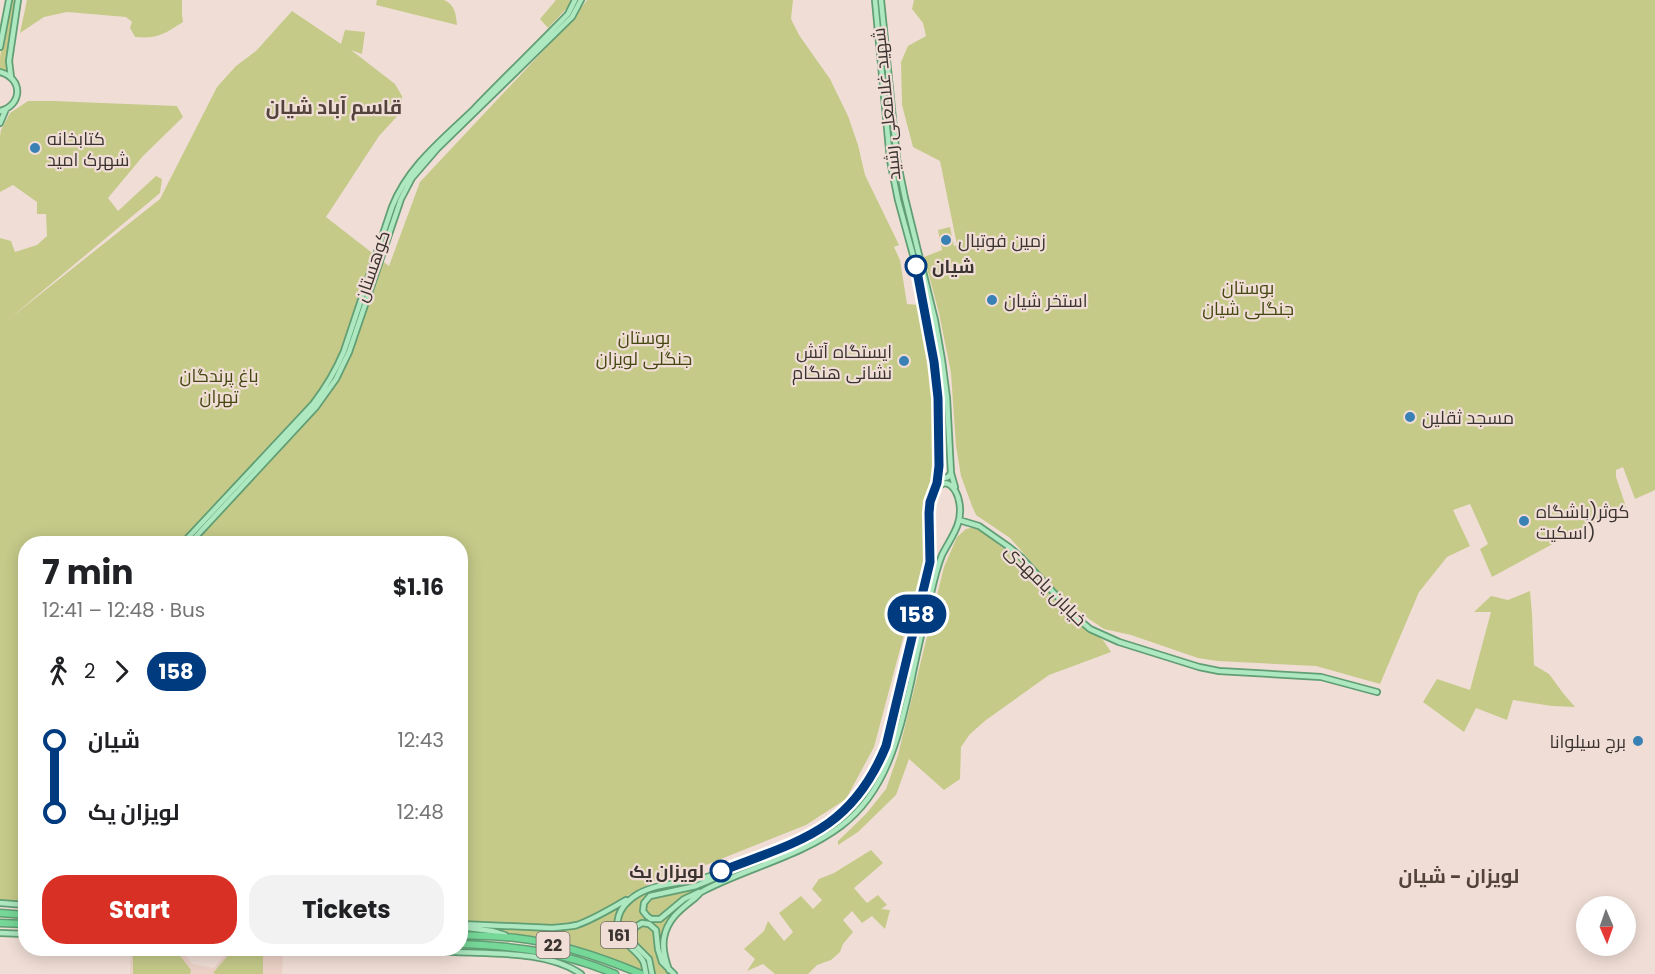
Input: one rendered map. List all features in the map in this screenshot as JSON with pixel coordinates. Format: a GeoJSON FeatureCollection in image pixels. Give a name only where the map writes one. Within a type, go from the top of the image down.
{"type":"FeatureCollection","features":[{"type":"Feature","properties":{"kind":"highway"},"geometry":{"type":"LineString","coordinates":[[0,913],[18,914]]}},
{"type":"Feature","properties":{"kind":"highway"},"geometry":{"type":"LineString","coordinates":[[0,923],[18,924]]}},
{"type":"Feature","properties":{"kind":"highway","name":"22"},"geometry":{"type":"LineString","coordinates":[[468,935],[517,938],[545,943],[577,951],[640,974]]}},
{"type":"Feature","properties":{"kind":"highway","name":"22"},"geometry":{"type":"LineString","coordinates":[[468,944],[543,951],[575,959],[615,974]]}},
{"type":"Feature","properties":{"kind":"main road"},"geometry":{"type":"LineString","coordinates":[[0,46],[9,0]]}},
{"type":"Feature","properties":{"kind":"main road"},"geometry":{"type":"LineString","coordinates":[[0,123],[3,110],[15,102],[17,94],[17,87],[11,77],[9,61],[18,0]]}},
{"type":"Feature","properties":{"kind":"main road","name":"کوهستان"},"geometry":{"type":"LineString","coordinates":[[197,536],[308,416],[340,373],[349,352],[392,207],[397,193],[408,176],[433,148],[568,14],[575,0]]}},
{"type":"Feature","properties":{"kind":"main road","name":"کوهستان"},"geometry":{"type":"LineString","coordinates":[[190,536],[305,412],[326,386],[344,351],[401,199],[418,171],[437,149],[572,17],[582,0]]}},
{"type":"Feature","properties":{"kind":"main road","name":"شهید غلامعلی رشید"},"geometry":{"type":"LineString","coordinates":[[742,864],[795,843],[825,827],[848,808],[873,775],[891,731],[930,562],[929,513],[930,502],[935,492],[940,451],[938,398],[934,362],[916,266],[890,160],[875,0]]}},
{"type":"Feature","properties":{"kind":"main road","name":"شهید غلامعلی رشید"},"geometry":{"type":"LineString","coordinates":[[881,0],[894,143],[935,320],[942,360],[951,473],[960,504],[959,520]]}},
{"type":"Feature","properties":{"kind":"main road"},"geometry":{"type":"LineString","coordinates":[[0,72],[11,77]]}},
{"type":"Feature","properties":{"kind":"main road"},"geometry":{"type":"LineString","coordinates":[[938,474],[944,478],[951,473]]}},
{"type":"Feature","properties":{"kind":"main road"},"geometry":{"type":"LineString","coordinates":[[935,492],[938,486],[947,483],[955,489]]}},
{"type":"Feature","properties":{"kind":"main road"},"geometry":{"type":"LineString","coordinates":[[956,531],[959,520]]}},
{"type":"Feature","properties":{"kind":"main road","name":"خیابان یامهدی"},"geometry":{"type":"LineString","coordinates":[[959,520],[979,526],[1010,547],[1061,603],[1090,628],[1119,642],[1219,671],[1321,677],[1377,692]]}},
{"type":"Feature","properties":{"kind":"main road"},"geometry":{"type":"LineString","coordinates":[[956,531],[964,526],[979,526]]}},
{"type":"Feature","properties":{"kind":"main road","name":"161"},"geometry":{"type":"LineString","coordinates":[[669,970],[663,949],[664,937],[667,927],[679,910],[702,891],[824,837],[854,815],[872,792],[894,749],[935,577],[943,553],[956,531]]}},
{"type":"Feature","properties":{"kind":"main road"},"geometry":{"type":"LineString","coordinates":[[702,891],[684,899],[660,919],[651,919],[643,911],[644,903],[650,896],[705,883],[742,864]]}},
{"type":"Feature","properties":{"kind":"main road"},"geometry":{"type":"LineString","coordinates":[[468,926],[552,928],[571,926],[652,888],[705,878],[742,864]]}},
{"type":"Feature","properties":{"kind":"main road","name":"161"},"geometry":{"type":"LineString","coordinates":[[637,895],[623,906],[618,915],[617,924],[619,934],[642,960],[646,974]]}},
{"type":"Feature","properties":{"kind":"main road"},"geometry":{"type":"LineString","coordinates":[[0,903],[18,904]]}},
{"type":"Feature","properties":{"kind":"main road"},"geometry":{"type":"LineString","coordinates":[[652,974],[649,959],[632,940],[634,929],[642,923],[649,924],[656,930],[660,957],[664,965],[674,974]]}},
{"type":"Feature","properties":{"kind":"main road"},"geometry":{"type":"LineString","coordinates":[[468,927],[517,938]]}},
{"type":"Feature","properties":{"kind":"main road"},"geometry":{"type":"LineString","coordinates":[[0,933],[18,934]]}},
{"type":"Feature","properties":{"kind":"main road"},"geometry":{"type":"LineString","coordinates":[[485,945],[568,966],[580,974]]}},
{"type":"Feature","properties":{"kind":"main road"},"geometry":{"type":"LineString","coordinates":[[468,953],[540,958]]}},
{"type":"Feature","properties":{"kind":"shaded area"},"geometry":{"type":"Polygon","coordinates":[[[131,956],[186,956],[192,964],[214,968],[223,956],[283,956],[282,974],[130,974],[131,956]]]}},
{"type":"Feature","properties":{"kind":"green space"},"geometry":{"type":"Polygon","coordinates":[[[10,0],[15,0],[6,60],[8,72],[0,69],[0,57],[10,0]]]}},
{"type":"Feature","properties":{"kind":"green space"},"geometry":{"type":"Polygon","coordinates":[[[27,0],[182,0],[183,22],[160,35],[135,37],[130,28],[132,22],[126,17],[67,12],[44,17],[20,33],[27,0]]]}},
{"type":"Feature","properties":{"kind":"green space"},"geometry":{"type":"Polygon","coordinates":[[[377,0],[444,0],[453,7],[457,25],[376,5],[377,0]]]}},
{"type":"Feature","properties":{"kind":"green space"},"geometry":{"type":"Polygon","coordinates":[[[556,0],[571,0],[568,7],[548,28],[540,19],[556,0]]]}},
{"type":"Feature","properties":{"kind":"green space","name":"بوستان جنگلی لویزان"},"geometry":{"type":"Polygon","coordinates":[[[587,0],[793,0],[791,19],[799,35],[830,79],[848,116],[865,175],[899,245],[894,247],[900,260],[907,304],[919,305],[933,374],[935,426],[933,473],[925,513],[924,559],[874,747],[846,799],[806,825],[691,871],[673,871],[579,922],[552,926],[468,922],[468,536],[18,536],[18,901],[0,900],[0,238],[11,241],[15,252],[37,245],[47,236],[46,214],[37,214],[37,202],[13,185],[0,192],[0,136],[10,113],[28,101],[53,101],[177,106],[183,117],[143,156],[108,198],[118,211],[156,176],[162,179],[160,193],[9,319],[160,199],[217,87],[236,66],[256,51],[292,11],[341,44],[345,30],[365,32],[362,54],[351,50],[395,84],[402,96],[402,111],[379,136],[326,217],[389,266],[420,182],[572,20],[587,0]]]}},
{"type":"Feature","properties":{"kind":"green space","name":"بوستان جنگلی شیان"},"geometry":{"type":"Polygon","coordinates":[[[914,0],[1655,0],[1655,490],[1635,499],[1623,467],[1616,470],[1616,477],[1626,507],[1492,577],[1480,549],[1488,544],[1470,504],[1453,510],[1470,546],[1447,557],[1419,592],[1380,684],[1316,666],[1198,658],[1131,635],[1104,629],[1061,596],[1010,538],[976,515],[961,476],[956,446],[951,373],[939,313],[924,257],[942,250],[938,230],[950,227],[954,246],[957,245],[940,161],[913,147],[902,105],[901,62],[908,46],[926,36],[923,23],[912,9],[914,0]]]}},
{"type":"Feature","properties":{"kind":"green space"},"geometry":{"type":"Polygon","coordinates":[[[975,527],[1022,562],[1078,623],[1103,640],[1111,652],[1049,675],[986,720],[970,734],[961,747],[960,779],[944,790],[909,759],[896,795],[858,832],[838,845],[838,841],[866,814],[886,789],[898,755],[944,567],[957,537],[966,529],[975,527]]]}},
{"type":"Feature","properties":{"kind":"green space"},"geometry":{"type":"Polygon","coordinates":[[[1530,591],[1534,665],[1549,674],[1575,707],[1513,700],[1507,720],[1476,708],[1464,732],[1423,702],[1437,679],[1470,690],[1491,612],[1474,612],[1491,596],[1508,600],[1530,591]]]}},
{"type":"Feature","properties":{"kind":"green space"},"geometry":{"type":"Polygon","coordinates":[[[840,819],[842,821],[808,843],[686,896],[658,918],[650,917],[645,911],[646,902],[649,899],[704,885],[809,839],[840,819]]]}},
{"type":"Feature","properties":{"kind":"green space"},"geometry":{"type":"Polygon","coordinates":[[[871,850],[883,863],[854,888],[867,903],[878,895],[887,905],[881,909],[890,910],[885,929],[872,916],[862,923],[852,911],[843,920],[853,932],[843,944],[840,952],[831,960],[817,965],[808,974],[775,974],[763,964],[747,971],[755,959],[744,949],[764,931],[768,921],[784,941],[793,932],[779,913],[801,896],[813,909],[822,900],[812,889],[819,879],[834,873],[871,850]]]}},
{"type":"Feature","properties":{"kind":"green space"},"geometry":{"type":"Polygon","coordinates":[[[716,876],[689,887],[648,895],[643,901],[641,910],[656,921],[693,896],[671,916],[664,938],[663,960],[658,931],[650,923],[632,929],[632,942],[648,962],[651,974],[647,974],[647,970],[627,945],[619,928],[620,918],[627,906],[635,899],[655,890],[699,882],[716,876]]]}},
{"type":"Feature","properties":{"kind":"green space"},"geometry":{"type":"Polygon","coordinates":[[[622,904],[616,917],[617,935],[636,956],[644,972],[577,948],[468,926],[551,930],[599,917],[622,904]]]}},
{"type":"Feature","properties":{"kind":"green space"},"geometry":{"type":"Polygon","coordinates":[[[640,925],[646,925],[653,931],[659,958],[670,974],[654,974],[651,958],[634,937],[633,933],[640,925]]]}},
{"type":"Feature","properties":{"kind":"green space"},"geometry":{"type":"Polygon","coordinates":[[[133,956],[180,956],[191,970],[190,974],[133,974],[133,956]]]}},
{"type":"Feature","properties":{"kind":"green space"},"geometry":{"type":"Polygon","coordinates":[[[228,956],[263,956],[263,974],[213,973],[228,956]]]}},
{"type":"Feature","properties":{"kind":"bus line","name":"158"},"geometry":{"type":"LineString","coordinates":[[721,871],[795,843],[837,818],[857,799],[873,775],[891,731],[930,562],[929,513],[930,502],[937,483],[940,451],[934,362],[916,266]]}},
{"type":"Feature","properties":{"kind":"place","name":"کتابخانه شهرک امید"},"geometry":{"type":"Point","coordinates":[35,148]}},
{"type":"Feature","properties":{"kind":"place","name":"زمین فوتبال"},"geometry":{"type":"Point","coordinates":[946,240]}},
{"type":"Feature","properties":{"kind":"place","name":"شیان"},"geometry":{"type":"Point","coordinates":[916,266]}},
{"type":"Feature","properties":{"kind":"place","name":"استخر شیان"},"geometry":{"type":"Point","coordinates":[992,300]}},
{"type":"Feature","properties":{"kind":"place","name":"ایستگاه آتش نشانی هنگام"},"geometry":{"type":"Point","coordinates":[904,361]}},
{"type":"Feature","properties":{"kind":"place","name":"مسجد ثقلین"},"geometry":{"type":"Point","coordinates":[1410,417]}},
{"type":"Feature","properties":{"kind":"place","name":"کوثر(باشگاه اسکیت)"},"geometry":{"type":"Point","coordinates":[1524,521]}},
{"type":"Feature","properties":{"kind":"place","name":"برج سیلوانا"},"geometry":{"type":"Point","coordinates":[1638,741]}},
{"type":"Feature","properties":{"kind":"place","name":"لویزان یک"},"geometry":{"type":"Point","coordinates":[721,871]}},
{"type":"Feature","properties":{"kind":"district","name":"قاسم آباد شیان"},"geometry":{"type":"Point","coordinates":[334,107]}},
{"type":"Feature","properties":{"kind":"district","name":"لویزان - شیان"},"geometry":{"type":"Point","coordinates":[1459,876]}},
{"type":"Feature","properties":{"kind":"park label","name":"باغ پرندگان تهران"},"geometry":{"type":"Point","coordinates":[219,385]}}]}
